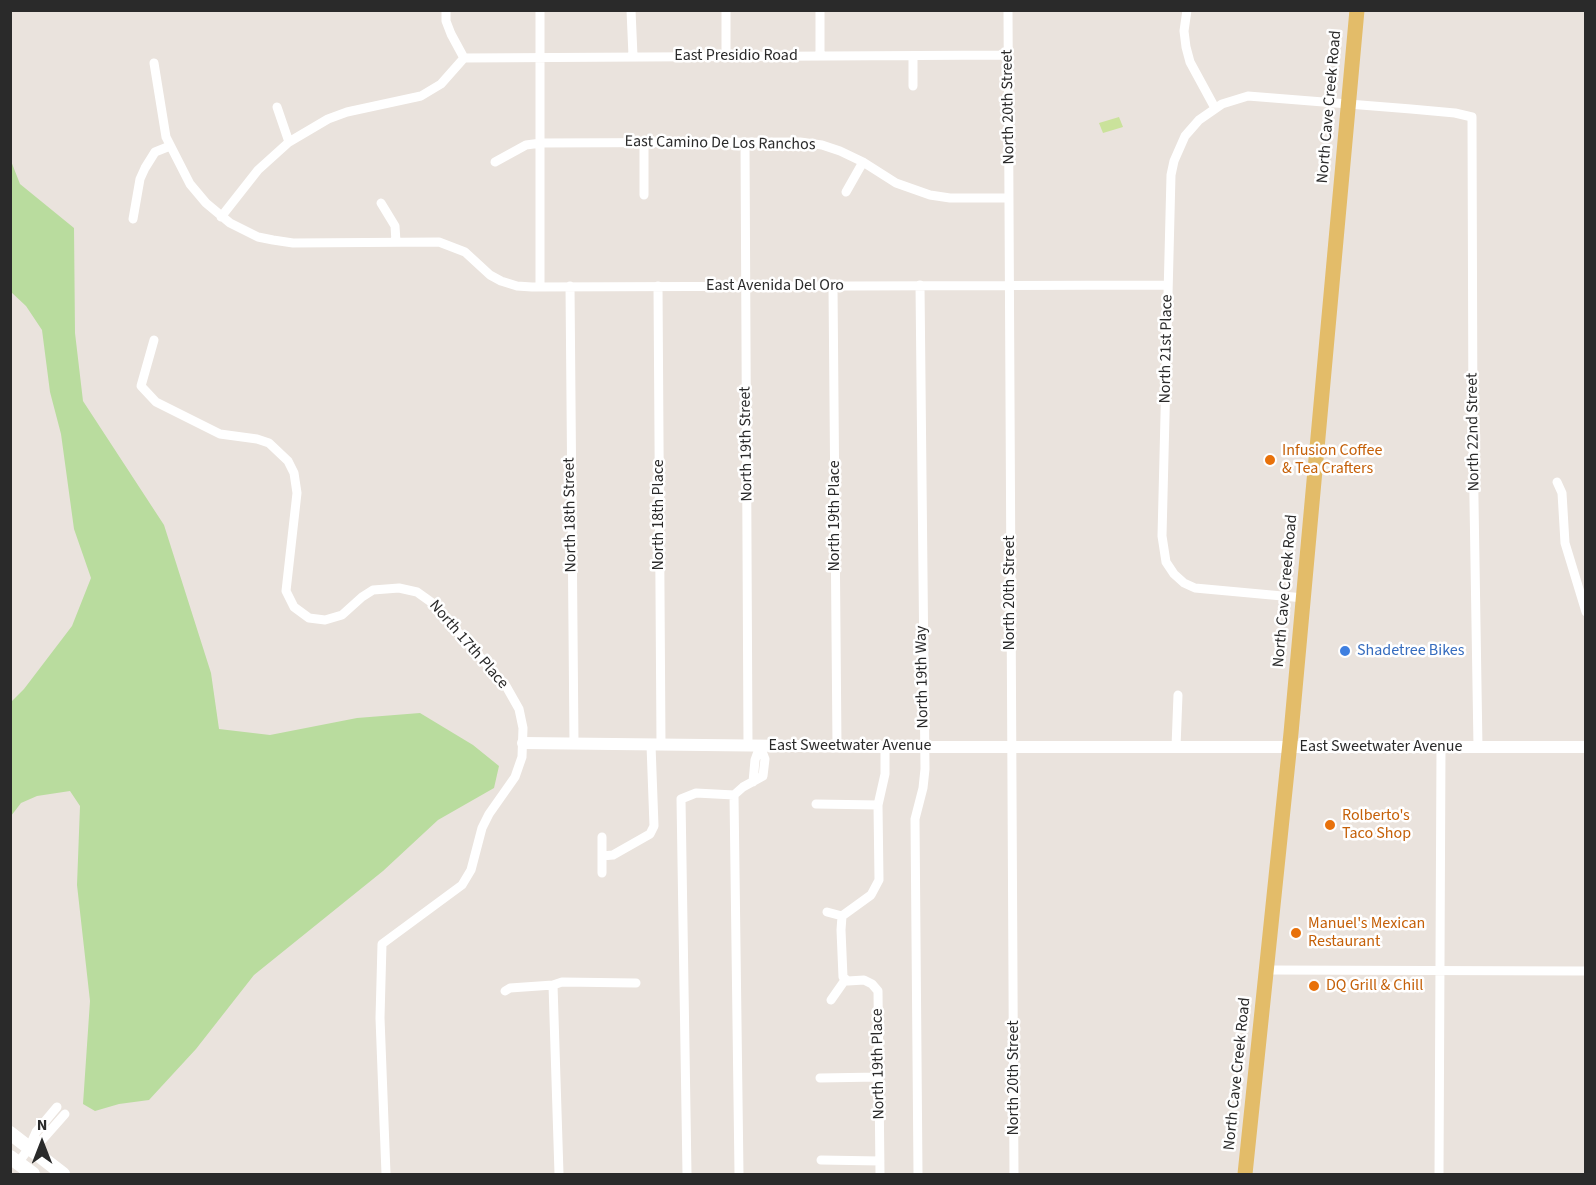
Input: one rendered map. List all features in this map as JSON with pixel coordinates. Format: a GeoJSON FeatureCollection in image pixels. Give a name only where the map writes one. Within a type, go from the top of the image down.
{"type":"FeatureCollection","features":[{"type":"Feature","properties":{"kind":"main road","name":"North Cave Creek Road"},"geometry":{"type":"LineString","coordinates":[[1245,1174],[1290,746],[1357,10]]}},
{"type":"Feature","properties":{"kind":"main road"},"geometry":{"type":"LineString","coordinates":[[10,1133],[63,1174]]}},
{"type":"Feature","properties":{"kind":"main road"},"geometry":{"type":"LineString","coordinates":[[14,1160],[33,1174]]}},
{"type":"Feature","properties":{"kind":"street"},"geometry":{"type":"LineString","coordinates":[[221,217],[258,171],[289,142],[307,130],[347,112],[421,96],[441,84],[465,58],[450,34],[446,21],[446,10]]}},
{"type":"Feature","properties":{"kind":"street"},"geometry":{"type":"LineString","coordinates":[[540,10],[540,286]]}},
{"type":"Feature","properties":{"kind":"street"},"geometry":{"type":"LineString","coordinates":[[631,10],[633,56]]}},
{"type":"Feature","properties":{"kind":"street"},"geometry":{"type":"LineString","coordinates":[[726,10],[726,57]]}},
{"type":"Feature","properties":{"kind":"street"},"geometry":{"type":"LineString","coordinates":[[820,10],[820,56]]}},
{"type":"Feature","properties":{"kind":"street","name":"North 20th Street"},"geometry":{"type":"LineString","coordinates":[[1008,10],[1014,1174]]}},
{"type":"Feature","properties":{"kind":"street"},"geometry":{"type":"LineString","coordinates":[[1186,10],[1184,31],[1186,50],[1215,108]]}},
{"type":"Feature","properties":{"kind":"street"},"geometry":{"type":"LineString","coordinates":[[913,56],[913,86]]}},
{"type":"Feature","properties":{"kind":"street","name":"East Presidio Road"},"geometry":{"type":"LineString","coordinates":[[465,58],[1008,56]]}},
{"type":"Feature","properties":{"kind":"street","name":"East Avenida Del Oro"},"geometry":{"type":"LineString","coordinates":[[154,63],[162,121],[170,146],[190,184],[221,217],[242,230],[273,240],[293,243],[439,242],[465,252],[490,275],[517,286],[1168,285]]}},
{"type":"Feature","properties":{"kind":"street","name":"North 21st Place"},"geometry":{"type":"LineString","coordinates":[[1304,598],[1195,588],[1179,579],[1166,562],[1162,549],[1173,161],[1185,136],[1199,120],[1215,108],[1233,99],[1248,96],[1444,112],[1472,117]]}},
{"type":"Feature","properties":{"kind":"street"},"geometry":{"type":"LineString","coordinates":[[277,106],[289,142]]}},
{"type":"Feature","properties":{"kind":"street","name":"North 22nd Street"},"geometry":{"type":"LineString","coordinates":[[1472,117],[1473,417],[1478,747]]}},
{"type":"Feature","properties":{"kind":"street"},"geometry":{"type":"LineString","coordinates":[[644,142],[644,195]]}},
{"type":"Feature","properties":{"kind":"street","name":"North 19th Street"},"geometry":{"type":"LineString","coordinates":[[734,795],[763,776],[765,770],[765,759],[754,746],[745,142]]}},
{"type":"Feature","properties":{"kind":"street","name":"East Camino De Los Ranchos"},"geometry":{"type":"LineString","coordinates":[[495,162],[526,146],[541,143],[815,144],[840,151],[863,162],[896,183],[930,195],[950,198],[1009,198]]}},
{"type":"Feature","properties":{"kind":"street"},"geometry":{"type":"LineString","coordinates":[[134,219],[140,179],[145,168],[155,152],[170,146]]}},
{"type":"Feature","properties":{"kind":"street"},"geometry":{"type":"LineString","coordinates":[[846,192],[863,162]]}},
{"type":"Feature","properties":{"kind":"street"},"geometry":{"type":"LineString","coordinates":[[381,203],[394,226],[396,242]]}},
{"type":"Feature","properties":{"kind":"street","name":"North 19th Way"},"geometry":{"type":"LineString","coordinates":[[918,1174],[915,819],[923,788],[924,746],[920,285]]}},
{"type":"Feature","properties":{"kind":"street","name":"North 18th Street"},"geometry":{"type":"LineString","coordinates":[[570,286],[574,744]]}},
{"type":"Feature","properties":{"kind":"street","name":"North 18th Place"},"geometry":{"type":"LineString","coordinates":[[602,856],[613,855],[650,834],[654,826],[658,286]]}},
{"type":"Feature","properties":{"kind":"street","name":"North 19th Place"},"geometry":{"type":"LineString","coordinates":[[833,286],[837,746]]}},
{"type":"Feature","properties":{"kind":"street","name":"North 17th Place"},"geometry":{"type":"LineString","coordinates":[[154,340],[141,386],[156,402],[220,434],[269,443],[288,461],[294,473],[297,493],[286,591],[294,607],[309,618],[325,620],[342,615],[373,590],[399,588],[417,592],[431,602],[506,686],[519,709],[524,743],[522,757],[515,777],[485,821],[471,870],[462,885],[382,944],[380,1018],[386,1174]]}},
{"type":"Feature","properties":{"kind":"street"},"geometry":{"type":"LineString","coordinates":[[1557,482],[1562,493],[1564,543],[1586,612]]}},
{"type":"Feature","properties":{"kind":"street"},"geometry":{"type":"LineString","coordinates":[[1575,579],[1586,575]]}},
{"type":"Feature","properties":{"kind":"street"},"geometry":{"type":"LineString","coordinates":[[1176,747],[1178,695]]}},
{"type":"Feature","properties":{"kind":"street","name":"East Sweetwater Avenue"},"geometry":{"type":"LineString","coordinates":[[524,743],[885,747],[1586,747]]}},
{"type":"Feature","properties":{"kind":"street"},"geometry":{"type":"LineString","coordinates":[[842,916],[871,895],[879,880],[878,805],[885,774],[885,747]]}},
{"type":"Feature","properties":{"kind":"street"},"geometry":{"type":"LineString","coordinates":[[1439,1174],[1440,747]]}},
{"type":"Feature","properties":{"kind":"street"},"geometry":{"type":"LineString","coordinates":[[687,1174],[681,799],[696,793],[734,795],[739,1174]]}},
{"type":"Feature","properties":{"kind":"street"},"geometry":{"type":"LineString","coordinates":[[816,804],[878,805]]}},
{"type":"Feature","properties":{"kind":"street"},"geometry":{"type":"LineString","coordinates":[[602,837],[603,873]]}},
{"type":"Feature","properties":{"kind":"street"},"geometry":{"type":"LineString","coordinates":[[827,912],[842,916]]}},
{"type":"Feature","properties":{"kind":"street"},"geometry":{"type":"LineString","coordinates":[[831,1000],[845,980],[842,965],[842,916]]}},
{"type":"Feature","properties":{"kind":"street"},"geometry":{"type":"LineString","coordinates":[[1268,970],[1586,971]]}},
{"type":"Feature","properties":{"kind":"street","name":"North 19th Place"},"geometry":{"type":"LineString","coordinates":[[845,980],[864,980],[878,991],[880,1174]]}},
{"type":"Feature","properties":{"kind":"street"},"geometry":{"type":"LineString","coordinates":[[505,990],[562,982],[636,983]]}},
{"type":"Feature","properties":{"kind":"street"},"geometry":{"type":"LineString","coordinates":[[553,985],[558,1174]]}},
{"type":"Feature","properties":{"kind":"street"},"geometry":{"type":"LineString","coordinates":[[820,1078],[879,1077]]}},
{"type":"Feature","properties":{"kind":"street"},"geometry":{"type":"LineString","coordinates":[[29,1148],[36,1132],[57,1107]]}},
{"type":"Feature","properties":{"kind":"street"},"geometry":{"type":"LineString","coordinates":[[14,1160],[42,1140],[65,1114]]}},
{"type":"Feature","properties":{"kind":"street"},"geometry":{"type":"LineString","coordinates":[[821,1160],[880,1161]]}},
{"type":"Feature","properties":{"kind":"green space"},"geometry":{"type":"Polygon","coordinates":[[[1119,117],[1123,127],[1103,133],[1099,123],[1119,117]]]}},
{"type":"Feature","properties":{"kind":"green space"},"geometry":{"type":"Polygon","coordinates":[[[11,161],[20,184],[74,228],[75,333],[83,401],[164,525],[211,673],[219,729],[270,735],[357,718],[420,713],[473,745],[499,766],[494,788],[438,820],[383,871],[254,975],[196,1049],[149,1100],[119,1104],[95,1111],[83,1104],[90,1001],[77,885],[80,806],[70,791],[37,796],[21,803],[11,816],[11,702],[24,689],[72,626],[91,578],[74,529],[61,434],[50,392],[42,330],[26,306],[11,292],[11,161]]]}},
{"type":"Feature","properties":{"kind":"place","name":"Infusion Coffee & Tea Crafters"},"geometry":{"type":"Point","coordinates":[1270,460]}},
{"type":"Feature","properties":{"kind":"place","name":"Shadetree Bikes"},"geometry":{"type":"Point","coordinates":[1345,651]}},
{"type":"Feature","properties":{"kind":"place","name":"Rolberto's Taco Shop"},"geometry":{"type":"Point","coordinates":[1330,825]}},
{"type":"Feature","properties":{"kind":"place","name":"Manuel's Mexican Restaurant"},"geometry":{"type":"Point","coordinates":[1296,933]}},
{"type":"Feature","properties":{"kind":"place","name":"DQ Grill & Chill"},"geometry":{"type":"Point","coordinates":[1314,986]}}]}
